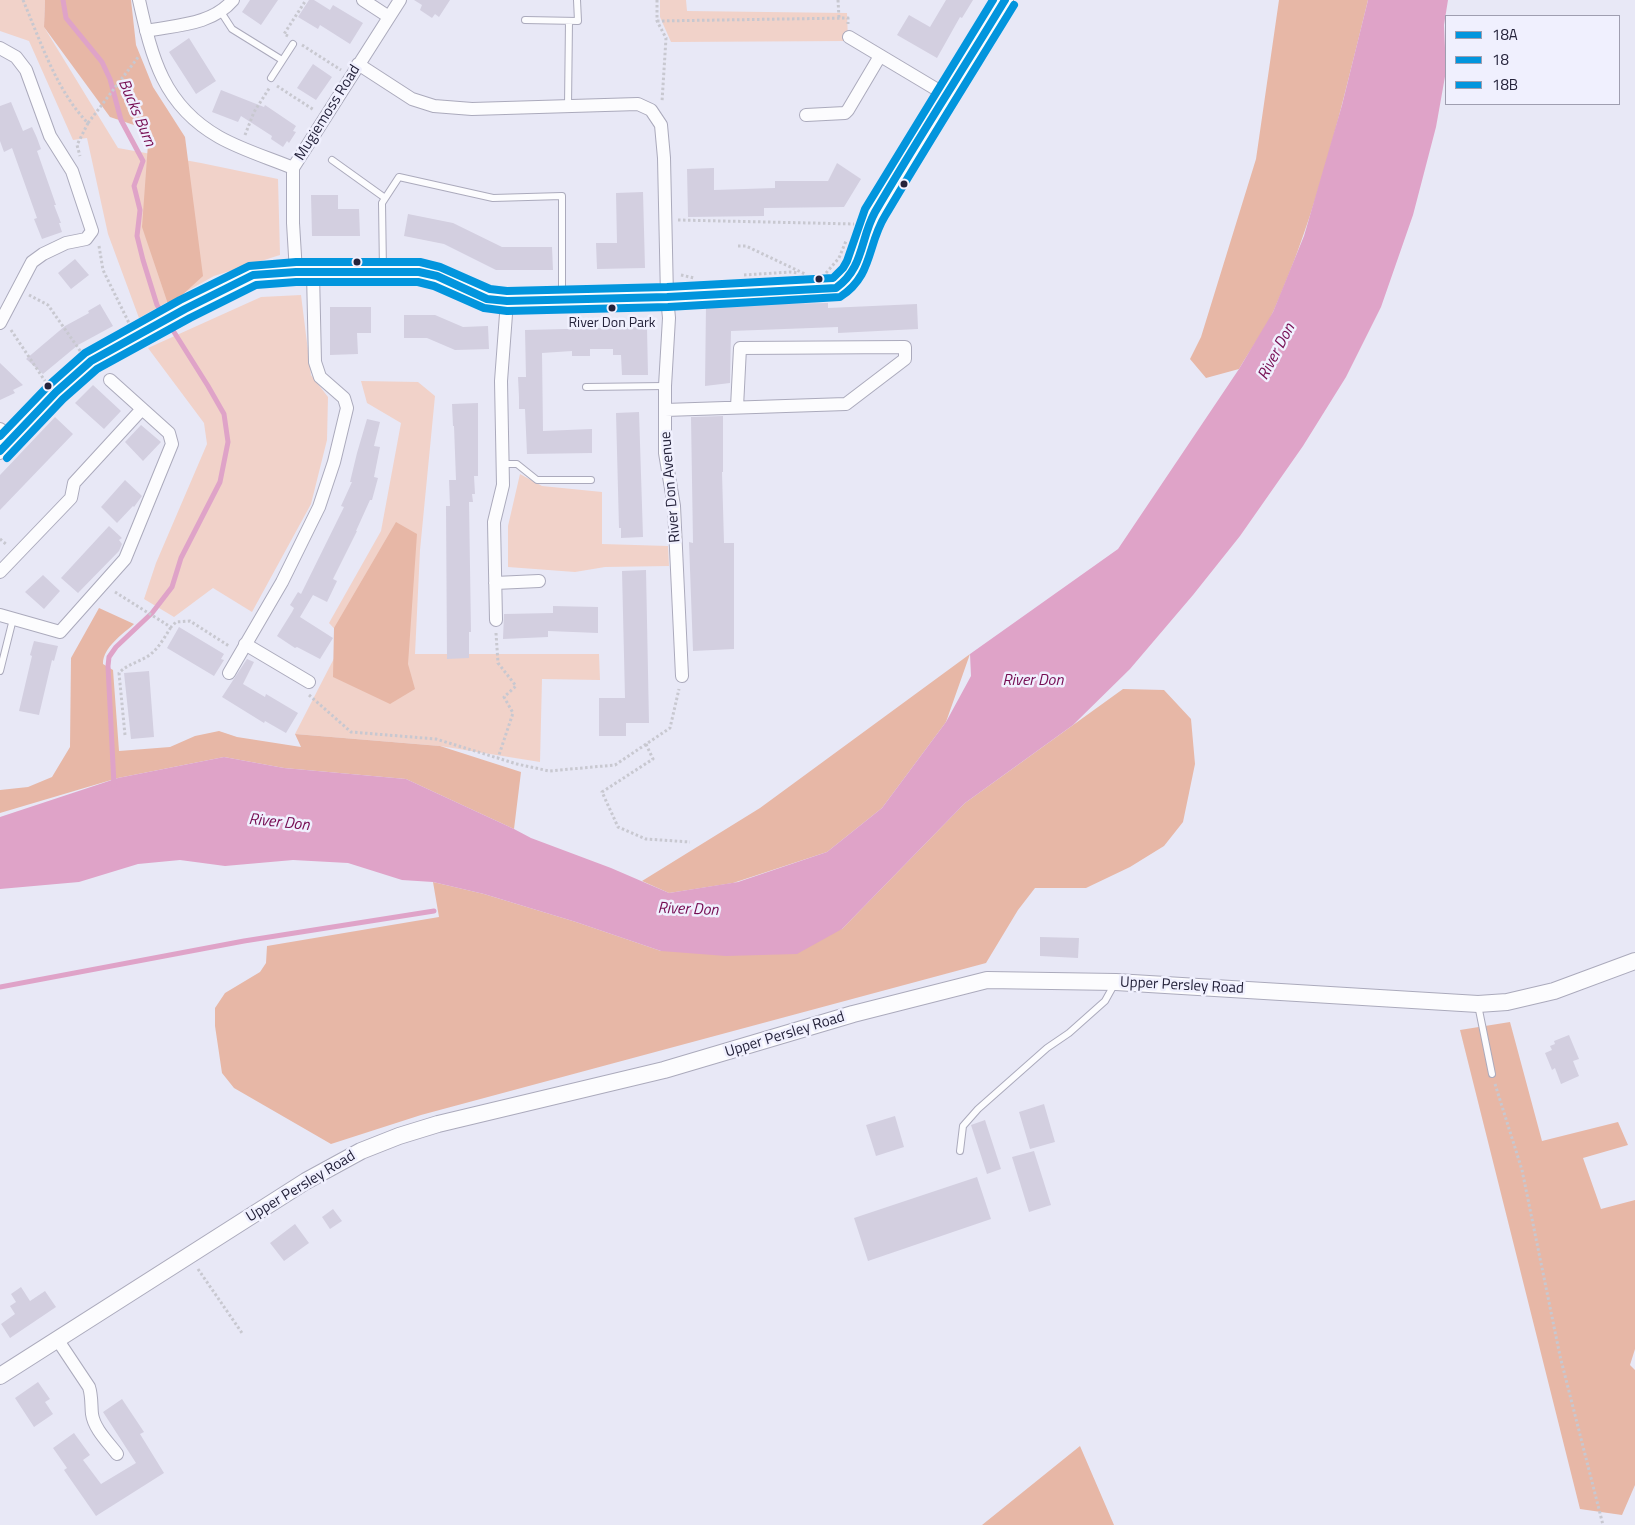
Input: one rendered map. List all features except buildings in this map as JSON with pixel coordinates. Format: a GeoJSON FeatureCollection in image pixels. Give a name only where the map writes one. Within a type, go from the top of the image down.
{"type":"FeatureCollection","features":[{"type":"Feature","properties":{"kind":"street"},"geometry":{"type":"LineString","coordinates":[[139,0],[146,30],[161,76],[174,98],[186,111],[221,138],[293,168]]}},
{"type":"Feature","properties":{"kind":"street"},"geometry":{"type":"LineString","coordinates":[[146,30],[209,18],[221,12],[233,0]]}},
{"type":"Feature","properties":{"kind":"street"},"geometry":{"type":"LineString","coordinates":[[363,0],[389,17]]}},
{"type":"Feature","properties":{"kind":"street","name":"Mugiemoss Road"},"geometry":{"type":"LineString","coordinates":[[229,673],[282,582],[319,507],[334,462],[347,408],[344,398],[320,377],[315,362],[304,273],[293,223],[293,168],[400,0]]}},
{"type":"Feature","properties":{"kind":"street"},"geometry":{"type":"LineString","coordinates":[[0,451],[6,434],[91,361],[139,336],[184,309],[253,275],[419,272],[437,276],[487,299],[506,301],[666,297],[836,288],[845,283],[854,272],[874,214],[1004,0]]}},
{"type":"Feature","properties":{"kind":"street"},"geometry":{"type":"LineString","coordinates":[[849,37],[946,95]]}},
{"type":"Feature","properties":{"kind":"street"},"geometry":{"type":"LineString","coordinates":[[0,48],[16,57],[26,70],[50,136],[72,171],[92,231],[86,239],[66,243],[43,254],[32,262],[0,322]]}},
{"type":"Feature","properties":{"kind":"street"},"geometry":{"type":"LineString","coordinates":[[806,115],[845,113],[880,56]]}},
{"type":"Feature","properties":{"kind":"street"},"geometry":{"type":"LineString","coordinates":[[358,64],[412,99],[434,106],[472,109],[638,104],[650,110],[661,125]]}},
{"type":"Feature","properties":{"kind":"street","name":"River Don Avenue"},"geometry":{"type":"LineString","coordinates":[[661,125],[666,297],[669,318],[665,386],[665,454],[674,506],[682,676]]}},
{"type":"Feature","properties":{"kind":"street"},"geometry":{"type":"LineString","coordinates":[[496,620],[494,522],[503,485],[501,381],[506,301]]}},
{"type":"Feature","properties":{"kind":"street"},"geometry":{"type":"LineString","coordinates":[[665,410],[846,404],[905,359],[906,347],[740,348],[737,407]]}},
{"type":"Feature","properties":{"kind":"street"},"geometry":{"type":"LineString","coordinates":[[0,615],[60,632],[124,559],[172,444],[169,433],[110,380]]}},
{"type":"Feature","properties":{"kind":"street"},"geometry":{"type":"LineString","coordinates":[[0,572],[71,498],[74,483],[142,409]]}},
{"type":"Feature","properties":{"kind":"street"},"geometry":{"type":"LineString","coordinates":[[496,583],[539,581]]}},
{"type":"Feature","properties":{"kind":"street"},"geometry":{"type":"LineString","coordinates":[[245,644],[309,682]]}},
{"type":"Feature","properties":{"kind":"street","name":"Upper Persley Road"},"geometry":{"type":"LineString","coordinates":[[0,1376],[306,1181],[353,1156],[399,1136],[438,1124],[664,1070],[853,1014],[987,980],[1116,982],[1478,1004],[1507,1002],[1554,991],[1635,961]]}},
{"type":"Feature","properties":{"kind":"street"},"geometry":{"type":"LineString","coordinates":[[57,1339],[89,1387],[92,1415],[117,1454]]}},
{"type":"Feature","properties":{"kind":"lane"},"geometry":{"type":"LineString","coordinates":[[525,20],[578,21],[577,0]]}},
{"type":"Feature","properties":{"kind":"lane"},"geometry":{"type":"LineString","coordinates":[[221,12],[232,29],[282,60]]}},
{"type":"Feature","properties":{"kind":"lane"},"geometry":{"type":"LineString","coordinates":[[568,106],[569,21]]}},
{"type":"Feature","properties":{"kind":"lane"},"geometry":{"type":"LineString","coordinates":[[271,78],[292,40]]}},
{"type":"Feature","properties":{"kind":"lane"},"geometry":{"type":"LineString","coordinates":[[332,160],[385,198]]}},
{"type":"Feature","properties":{"kind":"lane"},"geometry":{"type":"LineString","coordinates":[[382,272],[382,203],[399,177],[493,198],[562,196],[562,299]]}},
{"type":"Feature","properties":{"kind":"lane"},"geometry":{"type":"LineString","coordinates":[[586,387],[665,386]]}},
{"type":"Feature","properties":{"kind":"lane"},"geometry":{"type":"LineString","coordinates":[[502,464],[517,464],[537,480],[591,480]]}},
{"type":"Feature","properties":{"kind":"lane"},"geometry":{"type":"LineString","coordinates":[[0,671],[13,619]]}},
{"type":"Feature","properties":{"kind":"lane"},"geometry":{"type":"LineString","coordinates":[[960,1151],[962,1126],[1048,1048],[1069,1034],[1105,1001],[1116,982]]}},
{"type":"Feature","properties":{"kind":"lane"},"geometry":{"type":"LineString","coordinates":[[1478,1004],[1492,1074]]}},
{"type":"Feature","properties":{"kind":"path"},"geometry":{"type":"LineString","coordinates":[[23,0],[54,72],[72,105],[88,123]]}},
{"type":"Feature","properties":{"kind":"path"},"geometry":{"type":"LineString","coordinates":[[306,0],[284,34],[351,76]]}},
{"type":"Feature","properties":{"kind":"path"},"geometry":{"type":"LineString","coordinates":[[656,0],[657,21],[666,38],[661,125]]}},
{"type":"Feature","properties":{"kind":"path"},"geometry":{"type":"LineString","coordinates":[[838,0],[839,18]]}},
{"type":"Feature","properties":{"kind":"path"},"geometry":{"type":"LineString","coordinates":[[657,21],[848,18],[849,37]]}},
{"type":"Feature","properties":{"kind":"path"},"geometry":{"type":"LineString","coordinates":[[81,162],[77,145],[88,123],[134,63]]}},
{"type":"Feature","properties":{"kind":"path"},"geometry":{"type":"LineString","coordinates":[[240,146],[254,112],[272,83],[325,118]]}},
{"type":"Feature","properties":{"kind":"path"},"geometry":{"type":"LineString","coordinates":[[665,220],[854,224],[851,230]]}},
{"type":"Feature","properties":{"kind":"path"},"geometry":{"type":"LineString","coordinates":[[820,273],[826,273],[840,258],[848,236]]}},
{"type":"Feature","properties":{"kind":"path"},"geometry":{"type":"LineString","coordinates":[[98,238],[103,270],[139,336]]}},
{"type":"Feature","properties":{"kind":"path"},"geometry":{"type":"LineString","coordinates":[[737,278],[759,273],[806,274],[746,246],[738,246]]}},
{"type":"Feature","properties":{"kind":"path"},"geometry":{"type":"LineString","coordinates":[[666,275],[681,275],[697,279]]}},
{"type":"Feature","properties":{"kind":"path"},"geometry":{"type":"LineString","coordinates":[[17,289],[48,304],[81,353],[91,361]]}},
{"type":"Feature","properties":{"kind":"path"},"geometry":{"type":"LineString","coordinates":[[0,322],[8,326],[42,378],[56,392]]}},
{"type":"Feature","properties":{"kind":"path"},"geometry":{"type":"LineString","coordinates":[[104,584],[171,627]]}},
{"type":"Feature","properties":{"kind":"path"},"geometry":{"type":"LineString","coordinates":[[496,620],[498,663],[516,686],[504,697],[513,713],[498,758]]}},
{"type":"Feature","properties":{"kind":"path"},"geometry":{"type":"LineString","coordinates":[[125,735],[119,673],[125,666],[141,660],[152,652],[176,622],[190,621],[226,642],[230,651],[229,655],[237,660]]}},
{"type":"Feature","properties":{"kind":"path"},"geometry":{"type":"LineString","coordinates":[[309,682],[302,689],[350,732],[436,739],[549,771],[615,765],[670,728],[682,676]]}},
{"type":"Feature","properties":{"kind":"path"},"geometry":{"type":"LineString","coordinates":[[646,744],[653,759],[602,792],[618,827],[646,839],[690,842]]}},
{"type":"Feature","properties":{"kind":"path"},"geometry":{"type":"LineString","coordinates":[[1492,1074],[1522,1170],[1560,1356],[1602,1524]]}},
{"type":"Feature","properties":{"kind":"path"},"geometry":{"type":"LineString","coordinates":[[189,1256],[242,1333]]}},
{"type":"Feature","properties":{"kind":"shaded area"},"geometry":{"type":"Polygon","coordinates":[[[0,0],[45,0],[44,27],[118,148],[278,179],[280,255],[214,276],[139,318],[108,234],[87,138],[73,140],[29,41],[0,31],[0,0]]]}},
{"type":"Feature","properties":{"kind":"shaded area"},"geometry":{"type":"Polygon","coordinates":[[[45,0],[131,0],[136,45],[153,87],[185,137],[203,276],[169,307],[142,227],[149,130],[110,117],[44,27],[45,0]]]}},
{"type":"Feature","properties":{"kind":"shaded area"},"geometry":{"type":"Polygon","coordinates":[[[660,0],[686,0],[687,11],[847,13],[848,41],[671,42],[660,17],[660,0]]]}},
{"type":"Feature","properties":{"kind":"shaded area"},"geometry":{"type":"Polygon","coordinates":[[[1279,0],[1368,0],[1328,157],[1290,273],[1274,310],[1239,369],[1206,378],[1190,359],[1201,337],[1256,159],[1279,0]]]}},
{"type":"Feature","properties":{"kind":"shaded area"},"geometry":{"type":"Polygon","coordinates":[[[301,295],[311,375],[328,397],[327,440],[311,504],[252,612],[213,588],[174,617],[144,599],[156,563],[207,444],[204,423],[148,348],[261,297],[301,295]]]}},
{"type":"Feature","properties":{"kind":"shaded area"},"geometry":{"type":"Polygon","coordinates":[[[361,381],[418,382],[435,396],[420,550],[415,654],[599,654],[600,680],[542,679],[540,762],[440,746],[295,734],[344,639],[329,623],[381,531],[401,423],[367,403],[361,381]]]}},
{"type":"Feature","properties":{"kind":"shaded area"},"geometry":{"type":"Polygon","coordinates":[[[520,474],[542,486],[602,492],[602,544],[668,546],[669,566],[605,567],[575,572],[508,567],[508,526],[520,474]]]}},
{"type":"Feature","properties":{"kind":"shaded area"},"geometry":{"type":"Polygon","coordinates":[[[396,522],[417,534],[408,664],[415,689],[390,704],[333,677],[334,628],[396,522]]]}},
{"type":"Feature","properties":{"kind":"shaded area"},"geometry":{"type":"Polygon","coordinates":[[[99,608],[134,624],[106,652],[103,664],[113,670],[119,751],[170,747],[195,736],[219,731],[237,737],[301,747],[295,734],[440,746],[521,772],[514,829],[406,779],[284,768],[224,757],[118,778],[0,813],[0,790],[28,787],[52,777],[70,747],[71,658],[99,608]]]}},
{"type":"Feature","properties":{"kind":"shaded area"},"geometry":{"type":"Polygon","coordinates":[[[970,654],[946,722],[882,808],[827,852],[733,883],[669,893],[642,881],[760,808],[970,654]]]}},
{"type":"Feature","properties":{"kind":"shaded area"},"geometry":{"type":"Polygon","coordinates":[[[1123,689],[1164,690],[1191,719],[1195,764],[1183,822],[1164,846],[1130,867],[1086,888],[1035,888],[1018,910],[986,963],[421,1115],[331,1144],[234,1088],[222,1073],[215,1026],[215,1008],[225,993],[260,972],[266,963],[267,946],[439,917],[433,882],[484,894],[576,922],[661,951],[842,929],[965,803],[1123,689]]]}},
{"type":"Feature","properties":{"kind":"shaded area"},"geometry":{"type":"Polygon","coordinates":[[[1510,1022],[1542,1141],[1618,1122],[1628,1145],[1583,1158],[1601,1209],[1635,1200],[1635,1349],[1630,1365],[1635,1370],[1635,1485],[1622,1515],[1580,1509],[1460,1030],[1510,1022]]]}},
{"type":"Feature","properties":{"kind":"shaded area"},"geometry":{"type":"Polygon","coordinates":[[[1080,1446],[1114,1525],[982,1525],[1080,1446]]]}},
{"type":"Feature","properties":{"kind":"water","name":"River Don"},"geometry":{"type":"Polygon","coordinates":[[[1368,0],[1448,0],[1444,25],[1445,77],[1436,127],[1413,215],[1381,307],[1346,377],[1303,446],[1240,536],[1130,669],[1073,725],[965,803],[842,929],[797,954],[726,956],[661,951],[576,922],[484,894],[433,882],[402,880],[348,863],[293,860],[225,866],[180,860],[138,864],[79,882],[0,889],[0,817],[118,778],[224,757],[284,768],[406,779],[531,838],[611,868],[669,893],[738,882],[827,852],[882,808],[946,722],[971,676],[970,654],[1118,549],[1239,369],[1273,312],[1304,236],[1342,105],[1368,0]]]}},
{"type":"Feature","properties":{"kind":"waterway","name":"Bucks Burn"},"geometry":{"type":"LineString","coordinates":[[63,0],[66,18],[102,62],[110,79],[121,120],[143,161],[134,186],[140,210],[137,236],[143,260],[157,305],[224,414],[228,442],[220,482],[181,558],[172,587],[152,613],[116,647],[109,657],[114,785]]}},
{"type":"Feature","properties":{"kind":"waterway"},"geometry":{"type":"LineString","coordinates":[[0,987],[244,941],[434,911]]}},
{"type":"Feature","properties":{"kind":"transit line","name":"18B"},"geometry":{"type":"LineString","coordinates":[[0,436],[49,385],[85,353],[180,300],[249,266],[296,262],[420,262],[440,267],[490,289],[507,291],[667,287],[833,278],[847,261],[865,209],[993,0]]}},
{"type":"Feature","properties":{"kind":"transit line","name":"18A"},"geometry":{"type":"LineString","coordinates":[[0,451],[56,392],[91,361],[185,309],[253,275],[296,272],[419,272],[437,276],[487,299],[507,301],[667,297],[836,288],[852,271],[875,212],[1005,0]]}},
{"type":"Feature","properties":{"kind":"transit line","name":"18"},"geometry":{"type":"LineString","coordinates":[[7,458],[63,399],[97,369],[190,318],[256,285],[296,282],[418,282],[434,286],[484,308],[507,311],[668,307],[840,297],[851,289],[864,270],[879,227],[885,216],[1014,5]]}},
{"type":"Feature","properties":{"kind":"place","name":"River Don Park"},"geometry":{"type":"Point","coordinates":[612,308]}}]}
